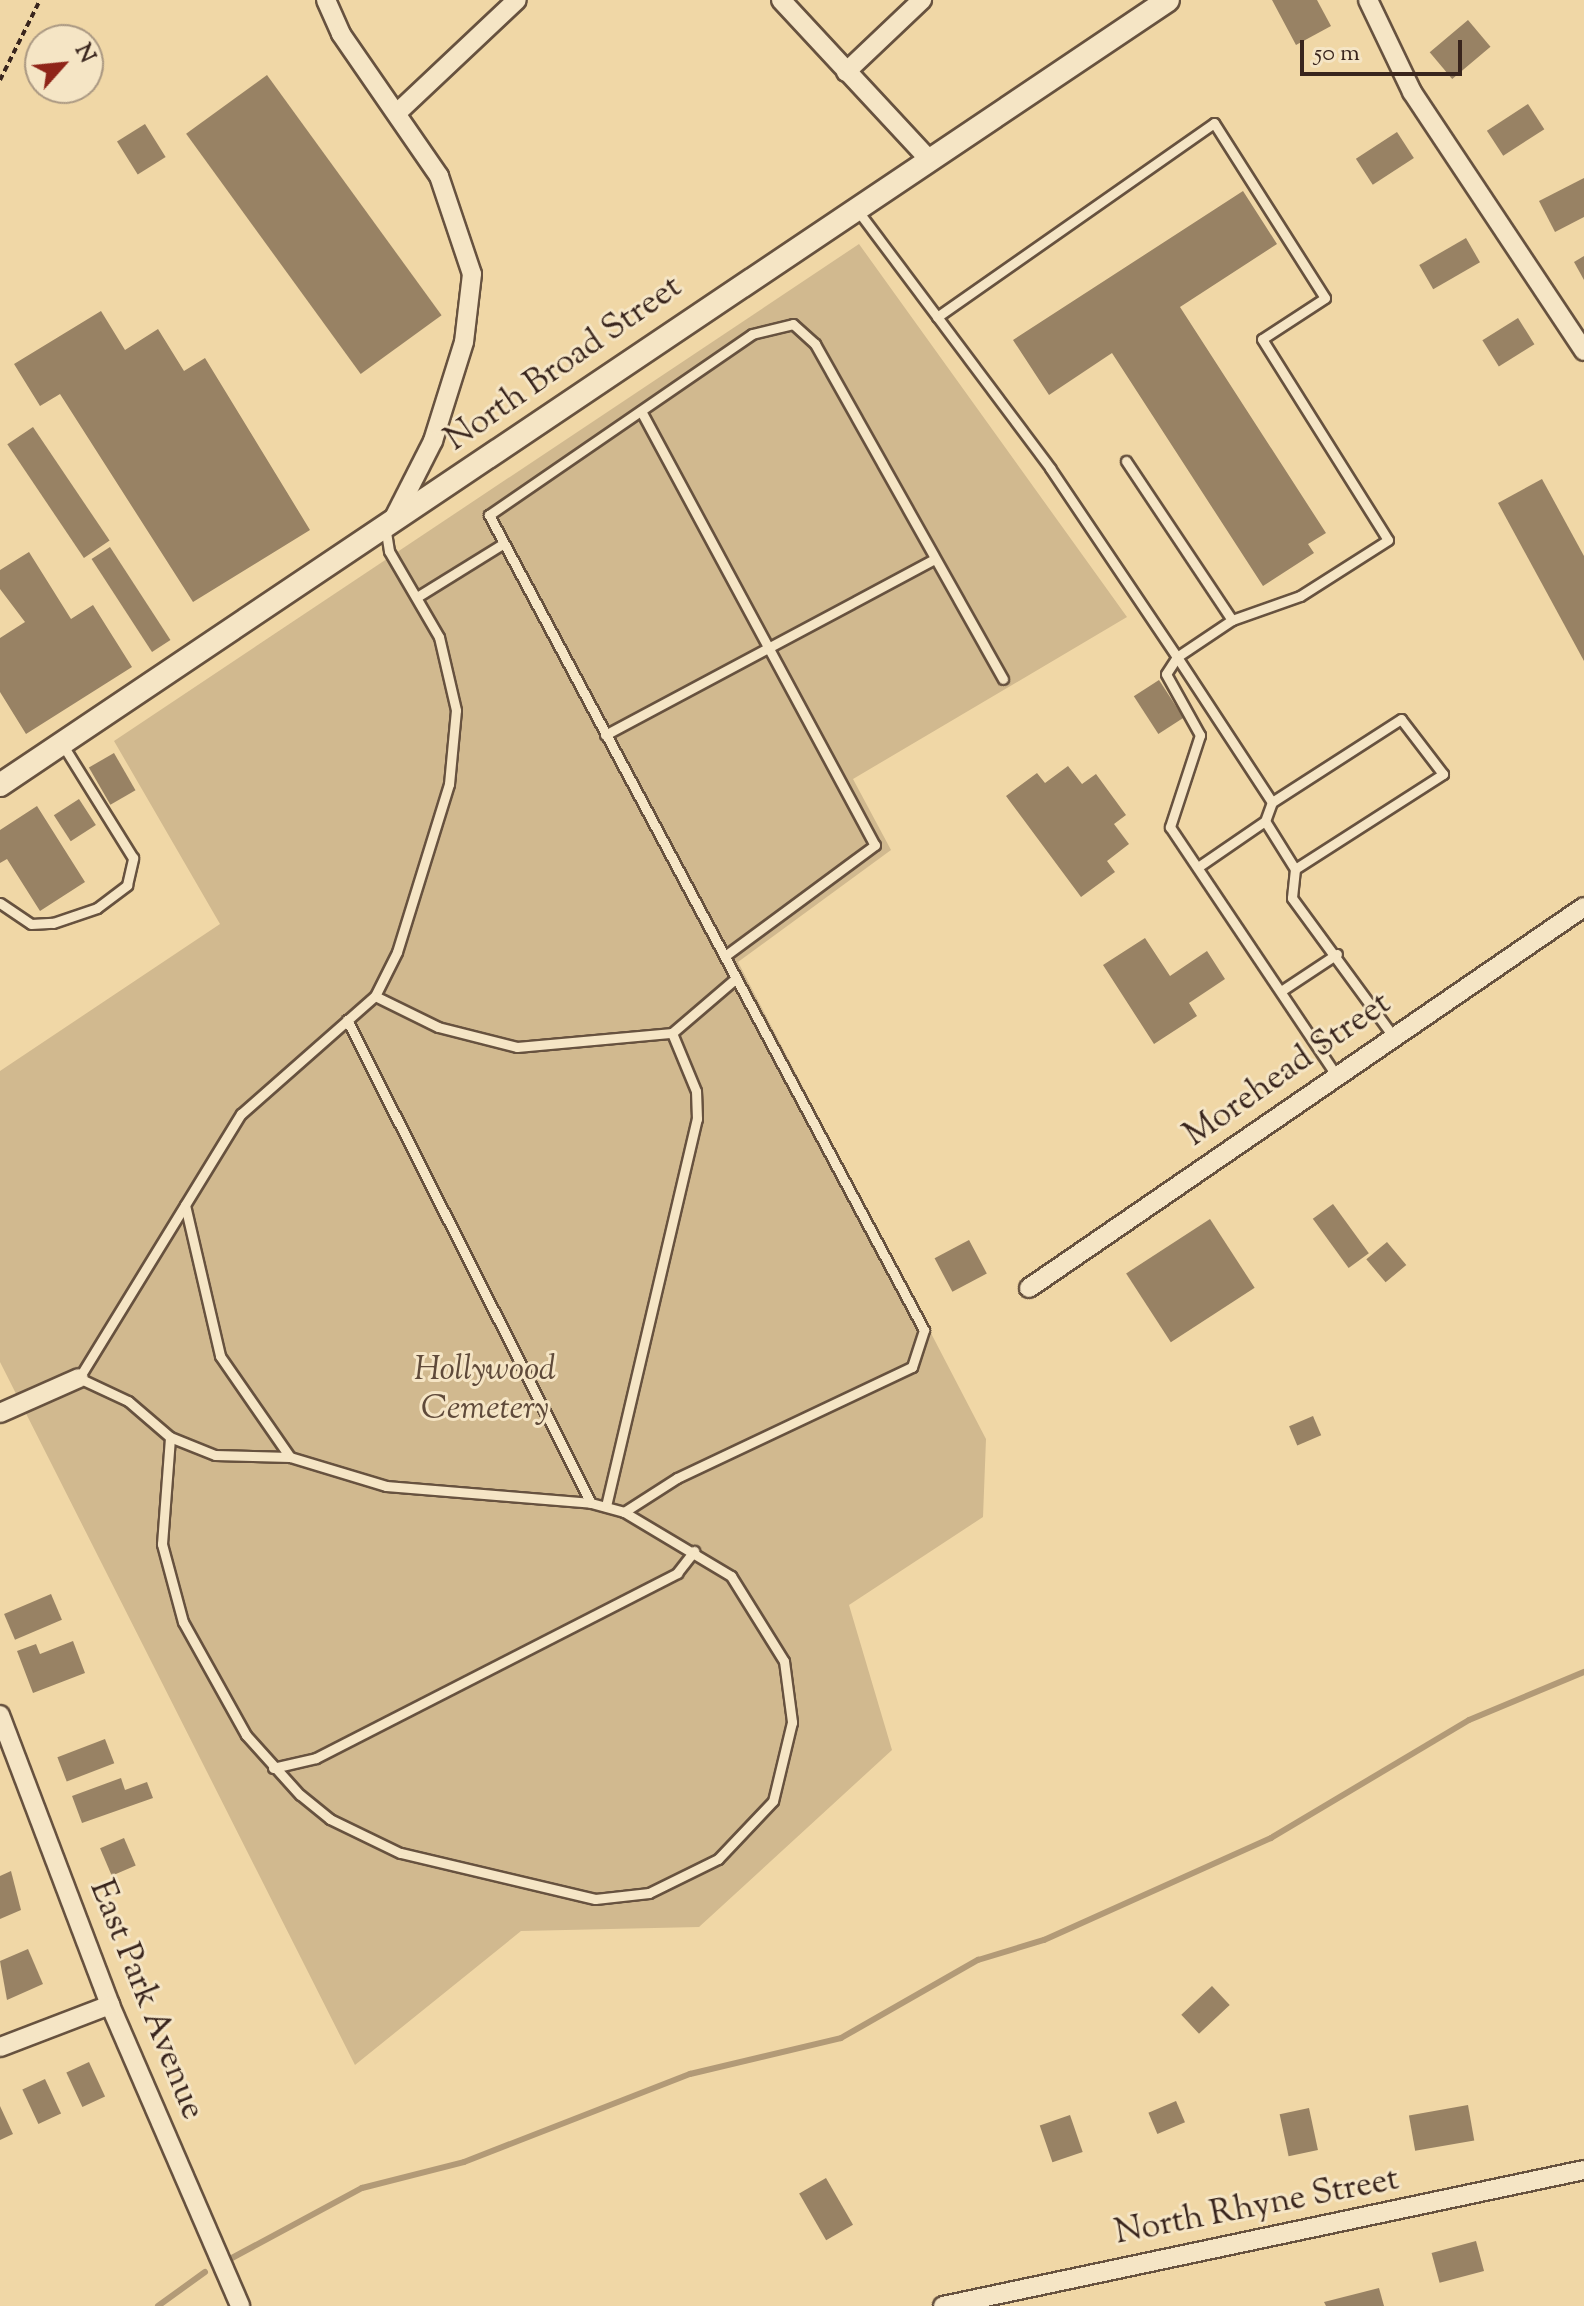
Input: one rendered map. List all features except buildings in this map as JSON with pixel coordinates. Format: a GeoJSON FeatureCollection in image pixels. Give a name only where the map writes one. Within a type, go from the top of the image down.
{"type":"FeatureCollection","features":[{"type":"Feature","properties":{"kind":"street"},"geometry":{"type":"LineString","coordinates":[[326,0],[341,34],[398,112],[455,207],[472,274],[472,308],[433,441],[386,532]]}},
{"type":"Feature","properties":{"kind":"street"},"geometry":{"type":"LineString","coordinates":[[398,112],[517,0]]}},
{"type":"Feature","properties":{"kind":"street"},"geometry":{"type":"LineString","coordinates":[[781,0],[927,157]]}},
{"type":"Feature","properties":{"kind":"street"},"geometry":{"type":"LineString","coordinates":[[846,72],[922,0]]}},
{"type":"Feature","properties":{"kind":"street","name":"North Broad Street"},"geometry":{"type":"LineString","coordinates":[[0,785],[386,532],[854,206],[1168,0]]}},
{"type":"Feature","properties":{"kind":"street"},"geometry":{"type":"LineString","coordinates":[[1368,0],[1412,92],[1584,351]]}},
{"type":"Feature","properties":{"kind":"street","name":"Morehead Street"},"geometry":{"type":"LineString","coordinates":[[1029,1288],[1584,907]]}},
{"type":"Feature","properties":{"kind":"street"},"geometry":{"type":"LineString","coordinates":[[0,1413],[79,1378]]}},
{"type":"Feature","properties":{"kind":"street","name":"East Park Avenue"},"geometry":{"type":"LineString","coordinates":[[0,1715],[110,2005],[240,2306]]}},
{"type":"Feature","properties":{"kind":"street"},"geometry":{"type":"LineString","coordinates":[[0,2047],[110,2005]]}},
{"type":"Feature","properties":{"kind":"street","name":"North Rhyne Street"},"geometry":{"type":"LineString","coordinates":[[943,2306],[1584,2170]]}},
{"type":"Feature","properties":{"kind":"lane"},"geometry":{"type":"LineString","coordinates":[[937,317],[1214,123],[1325,298],[1262,339],[1388,540],[1300,596],[1232,620],[1177,657],[1166,674],[1200,735],[1170,827],[1337,1076]]}},
{"type":"Feature","properties":{"kind":"lane"},"geometry":{"type":"LineString","coordinates":[[854,206],[937,317],[1177,657],[1272,802]]}},
{"type":"Feature","properties":{"kind":"lane"},"geometry":{"type":"LineString","coordinates":[[624,1512],[677,1478],[912,1367],[923,1347],[910,1297],[490,525],[495,508],[752,334],[793,324],[815,344],[1003,679]]}},
{"type":"Feature","properties":{"kind":"lane"},"geometry":{"type":"LineString","coordinates":[[641,411],[875,845],[725,956]]}},
{"type":"Feature","properties":{"kind":"lane"},"geometry":{"type":"LineString","coordinates":[[1126,461],[1232,620]]}},
{"type":"Feature","properties":{"kind":"lane"},"geometry":{"type":"LineString","coordinates":[[170,1437],[161,1510],[170,1583],[211,1678],[273,1768],[330,1819],[376,1845],[555,1892],[630,1898],[698,1871],[763,1817],[782,1781],[792,1722],[777,1643],[731,1576],[694,1551],[624,1512],[606,1506],[386,1486],[290,1457],[215,1455],[170,1437],[128,1401],[79,1378],[250,1102],[375,996],[423,874],[457,730],[445,653],[386,532]]}},
{"type":"Feature","properties":{"kind":"lane"},"geometry":{"type":"LineString","coordinates":[[417,597],[501,545]]}},
{"type":"Feature","properties":{"kind":"lane"},"geometry":{"type":"LineString","coordinates":[[605,735],[935,559]]}},
{"type":"Feature","properties":{"kind":"lane"},"geometry":{"type":"LineString","coordinates":[[1198,867],[1265,821],[1272,802],[1401,719],[1443,774],[1295,869]]}},
{"type":"Feature","properties":{"kind":"lane"},"geometry":{"type":"LineString","coordinates":[[0,903],[31,924],[53,923],[87,914],[127,885],[133,858],[62,744]]}},
{"type":"Feature","properties":{"kind":"lane"},"geometry":{"type":"LineString","coordinates":[[1265,821],[1295,869],[1292,898],[1337,954],[1393,1036]]}},
{"type":"Feature","properties":{"kind":"lane"},"geometry":{"type":"LineString","coordinates":[[1281,991],[1337,954]]}},
{"type":"Feature","properties":{"kind":"lane"},"geometry":{"type":"LineString","coordinates":[[375,996],[494,1045],[672,1033],[735,979]]}},
{"type":"Feature","properties":{"kind":"lane"},"geometry":{"type":"LineString","coordinates":[[347,1020],[591,1503]]}},
{"type":"Feature","properties":{"kind":"lane"},"geometry":{"type":"LineString","coordinates":[[606,1506],[697,1119],[696,1091],[672,1033]]}},
{"type":"Feature","properties":{"kind":"lane"},"geometry":{"type":"LineString","coordinates":[[185,1205],[220,1356],[290,1457]]}},
{"type":"Feature","properties":{"kind":"lane"},"geometry":{"type":"LineString","coordinates":[[273,1768],[316,1758],[677,1573],[694,1551]]}},
{"type":"Feature","properties":{"kind":"path"},"geometry":{"type":"LineString","coordinates":[[0,80],[40,0]]}},
{"type":"Feature","properties":{"kind":"green space","name":"Hollywood Cemetery"},"geometry":{"type":"Polygon","coordinates":[[[859,244],[1127,617],[853,779],[891,850],[738,962],[986,1439],[983,1517],[849,1605],[892,1750],[699,1927],[521,1931],[355,2065],[0,1362],[0,1071],[220,924],[114,741],[859,244]]]}},
{"type":"Feature","properties":{"kind":"waterway"},"geometry":{"type":"LineString","coordinates":[[230,2259],[362,2188],[464,2162],[690,2074],[841,2038],[978,1960],[1044,1940],[1271,1838],[1469,1720],[1584,1672]]}},
{"type":"Feature","properties":{"kind":"waterway"},"geometry":{"type":"LineString","coordinates":[[158,2306],[205,2272]]}}]}
